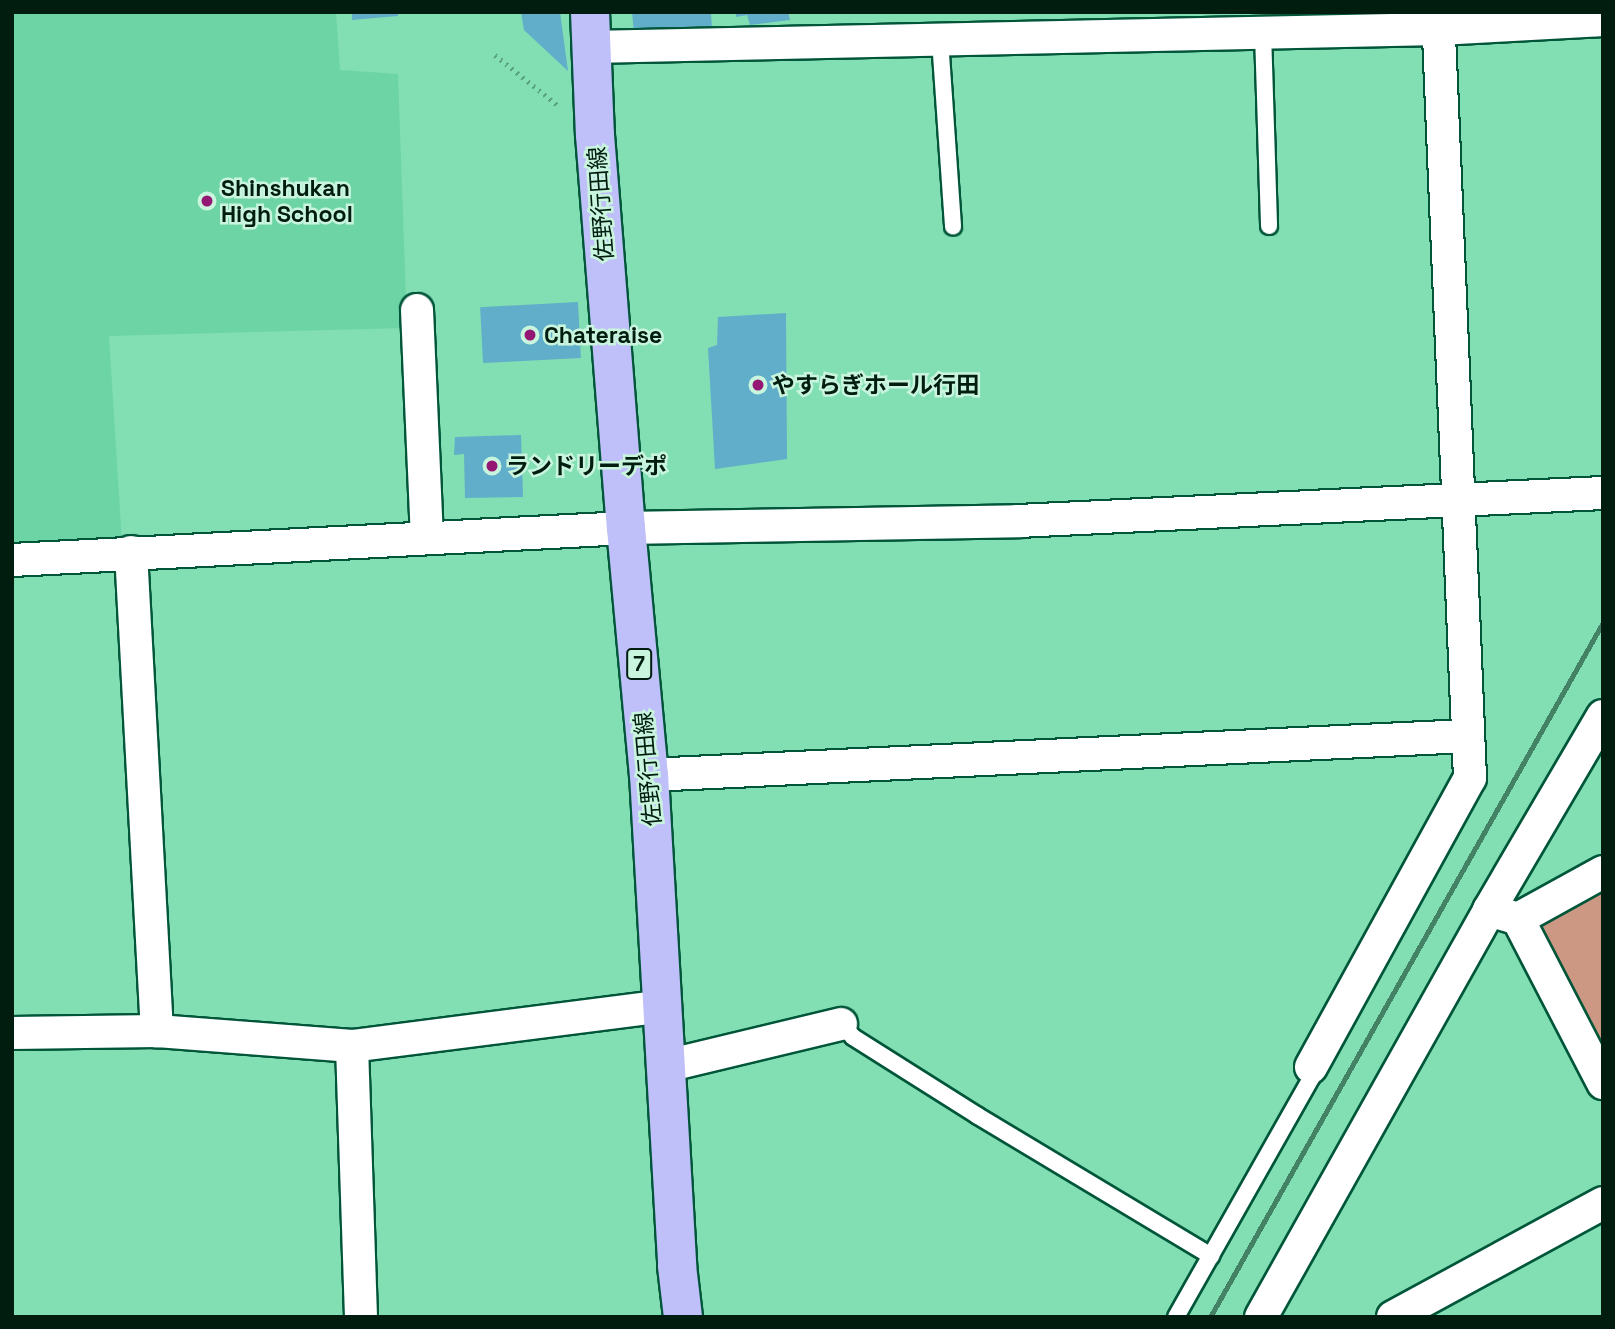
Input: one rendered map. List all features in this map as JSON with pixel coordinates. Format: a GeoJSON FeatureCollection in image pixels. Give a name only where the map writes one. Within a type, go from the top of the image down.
{"type":"FeatureCollection","features":[{"type":"Feature","properties":{"kind":"main road","name":"佐野行田線"},"geometry":{"type":"LineString","coordinates":[[590,30],[595,135],[626,528],[649,775],[683,1317]]}},
{"type":"Feature","properties":{"kind":"street"},"geometry":{"type":"LineString","coordinates":[[590,30],[940,40],[1263,33],[1439,21],[1603,20]]}},
{"type":"Feature","properties":{"kind":"street"},"geometry":{"type":"LineString","coordinates":[[1311,1067],[1470,778],[1439,21]]}},
{"type":"Feature","properties":{"kind":"street"},"geometry":{"type":"LineString","coordinates":[[417,310],[427,537]]}},
{"type":"Feature","properties":{"kind":"street"},"geometry":{"type":"LineString","coordinates":[[12,560],[626,528],[1017,521],[1603,494]]}},
{"type":"Feature","properties":{"kind":"street"},"geometry":{"type":"LineString","coordinates":[[131,552],[157,1031]]}},
{"type":"Feature","properties":{"kind":"street"},"geometry":{"type":"LineString","coordinates":[[1261,1317],[1503,915],[1603,716]]}},
{"type":"Feature","properties":{"kind":"street"},"geometry":{"type":"LineString","coordinates":[[649,775],[1467,736]]}},
{"type":"Feature","properties":{"kind":"street"},"geometry":{"type":"LineString","coordinates":[[1503,915],[1603,872]]}},
{"type":"Feature","properties":{"kind":"street"},"geometry":{"type":"LineString","coordinates":[[1503,915],[1603,1083]]}},
{"type":"Feature","properties":{"kind":"street"},"geometry":{"type":"LineString","coordinates":[[12,1033],[157,1031],[352,1046],[663,1006]]}},
{"type":"Feature","properties":{"kind":"street"},"geometry":{"type":"LineString","coordinates":[[666,1066],[841,1024]]}},
{"type":"Feature","properties":{"kind":"street"},"geometry":{"type":"LineString","coordinates":[[352,1046],[361,1317]]}},
{"type":"Feature","properties":{"kind":"street"},"geometry":{"type":"LineString","coordinates":[[1392,1317],[1603,1203]]}},
{"type":"Feature","properties":{"kind":"lane"},"geometry":{"type":"LineString","coordinates":[[1263,33],[1269,226]]}},
{"type":"Feature","properties":{"kind":"lane"},"geometry":{"type":"LineString","coordinates":[[940,40],[953,227]]}},
{"type":"Feature","properties":{"kind":"lane"},"geometry":{"type":"LineString","coordinates":[[841,1024],[853,1037],[978,1116],[1211,1256]]}},
{"type":"Feature","properties":{"kind":"lane"},"geometry":{"type":"LineString","coordinates":[[1176,1317],[1312,1077],[1311,1067]]}},
{"type":"Feature","properties":{"kind":"path"},"geometry":{"type":"LineString","coordinates":[[495,55],[595,135]]}},
{"type":"Feature","properties":{"kind":"shaded area","name":"Shinshukan High School"},"geometry":{"type":"Polygon","coordinates":[[[12,12],[336,12],[340,70],[398,74],[407,328],[109,336],[122,542],[12,546],[12,12]]]}},
{"type":"Feature","properties":{"kind":"shaded area"},"geometry":{"type":"Polygon","coordinates":[[[1603,885],[1603,1052],[1532,925],[1603,885]]]}},
{"type":"Feature","properties":{"kind":"building"},"geometry":{"type":"Polygon","coordinates":[[[352,12],[398,12],[398,16],[352,20],[352,12]]]}},
{"type":"Feature","properties":{"kind":"building"},"geometry":{"type":"Polygon","coordinates":[[[521,12],[560,12],[568,71],[524,30],[521,12]]]}},
{"type":"Feature","properties":{"kind":"building"},"geometry":{"type":"Polygon","coordinates":[[[632,12],[711,12],[712,30],[634,34],[632,12]]]}},
{"type":"Feature","properties":{"kind":"building"},"geometry":{"type":"Polygon","coordinates":[[[736,12],[788,12],[790,20],[750,25],[747,15],[736,17],[736,12]]]}},
{"type":"Feature","properties":{"kind":"building"},"geometry":{"type":"Polygon","coordinates":[[[578,302],[581,358],[483,363],[480,307],[578,302]]]}},
{"type":"Feature","properties":{"kind":"building"},"geometry":{"type":"Polygon","coordinates":[[[786,313],[787,459],[715,469],[708,348],[717,345],[718,317],[786,313]]]}},
{"type":"Feature","properties":{"kind":"building"},"geometry":{"type":"Polygon","coordinates":[[[521,435],[523,497],[465,498],[464,454],[454,455],[455,437],[521,435]]]}},
{"type":"Feature","properties":{"kind":"railway"},"geometry":{"type":"LineString","coordinates":[[1210,1317],[1603,622]]}},
{"type":"Feature","properties":{"kind":"place","name":"Shinshukan High School"},"geometry":{"type":"Point","coordinates":[207,201]}},
{"type":"Feature","properties":{"kind":"place","name":"Chateraise"},"geometry":{"type":"Point","coordinates":[530,335]}},
{"type":"Feature","properties":{"kind":"place","name":"やすらぎホール行田"},"geometry":{"type":"Point","coordinates":[758,385]}},
{"type":"Feature","properties":{"kind":"place","name":"ランドリーデポ"},"geometry":{"type":"Point","coordinates":[492,466]}}]}
